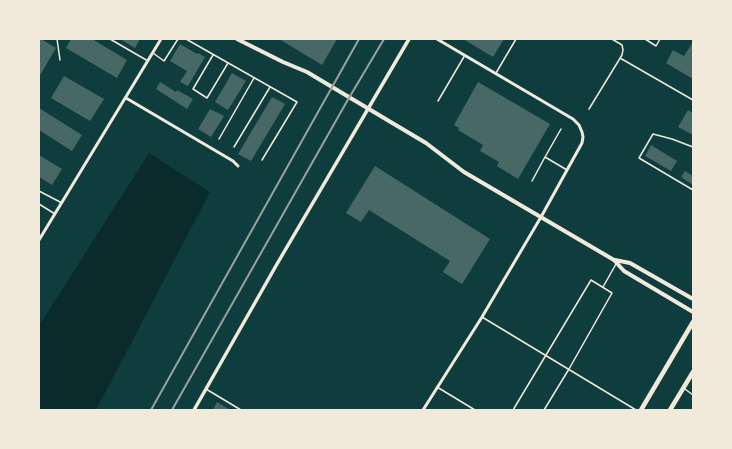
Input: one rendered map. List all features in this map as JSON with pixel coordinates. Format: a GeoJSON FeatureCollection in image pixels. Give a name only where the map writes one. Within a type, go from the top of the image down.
{"type":"FeatureCollection","features":[{"type":"Feature","properties":{"kind":"main road"},"geometry":{"type":"LineString","coordinates":[[238,39],[283,62],[307,72],[394,124],[426,144],[464,172],[616,262],[624,271],[693,312]]}},
{"type":"Feature","properties":{"kind":"main road"},"geometry":{"type":"LineString","coordinates":[[616,262],[630,263],[693,299]]}},
{"type":"Feature","properties":{"kind":"main road"},"geometry":{"type":"LineString","coordinates":[[641,410],[693,322]]}},
{"type":"Feature","properties":{"kind":"main road"},"geometry":{"type":"LineString","coordinates":[[670,410],[693,372]]}},
{"type":"Feature","properties":{"kind":"street"},"geometry":{"type":"LineString","coordinates":[[39,240],[161,39]]}},
{"type":"Feature","properties":{"kind":"street"},"geometry":{"type":"LineString","coordinates":[[196,409],[273,271],[410,39]]}},
{"type":"Feature","properties":{"kind":"street"},"geometry":{"type":"LineString","coordinates":[[423,410],[482,317],[541,217],[582,143],[583,137],[579,125],[574,119],[437,39]]}},
{"type":"Feature","properties":{"kind":"street"},"geometry":{"type":"LineString","coordinates":[[126,98],[233,160],[238,166]]}},
{"type":"Feature","properties":{"kind":"lane"},"geometry":{"type":"LineString","coordinates":[[57,39],[60,60]]}},
{"type":"Feature","properties":{"kind":"lane"},"geometry":{"type":"LineString","coordinates":[[110,39],[148,61]]}},
{"type":"Feature","properties":{"kind":"lane"},"geometry":{"type":"LineString","coordinates":[[153,53],[164,61],[178,39]]}},
{"type":"Feature","properties":{"kind":"lane"},"geometry":{"type":"LineString","coordinates":[[186,39],[297,102],[262,160]]}},
{"type":"Feature","properties":{"kind":"lane"},"geometry":{"type":"LineString","coordinates":[[496,73],[516,39]]}},
{"type":"Feature","properties":{"kind":"lane"},"geometry":{"type":"LineString","coordinates":[[589,109],[620,58],[623,50],[622,45],[612,39]]}},
{"type":"Feature","properties":{"kind":"lane"},"geometry":{"type":"LineString","coordinates":[[645,39],[656,46],[660,39]]}},
{"type":"Feature","properties":{"kind":"lane"},"geometry":{"type":"LineString","coordinates":[[213,55],[193,89],[207,98],[228,63]]}},
{"type":"Feature","properties":{"kind":"lane"},"geometry":{"type":"LineString","coordinates":[[438,101],[465,55]]}},
{"type":"Feature","properties":{"kind":"lane"},"geometry":{"type":"LineString","coordinates":[[620,58],[693,100]]}},
{"type":"Feature","properties":{"kind":"lane"},"geometry":{"type":"LineString","coordinates":[[219,139],[254,78]]}},
{"type":"Feature","properties":{"kind":"lane"},"geometry":{"type":"LineString","coordinates":[[234,147],[270,87]]}},
{"type":"Feature","properties":{"kind":"lane"},"geometry":{"type":"LineString","coordinates":[[532,181],[561,129]]}},
{"type":"Feature","properties":{"kind":"lane"},"geometry":{"type":"LineString","coordinates":[[693,147],[653,134],[638,158],[693,190]]}},
{"type":"Feature","properties":{"kind":"lane"},"geometry":{"type":"LineString","coordinates":[[545,157],[567,170]]}},
{"type":"Feature","properties":{"kind":"lane"},"geometry":{"type":"LineString","coordinates":[[39,191],[62,204]]}},
{"type":"Feature","properties":{"kind":"lane"},"geometry":{"type":"LineString","coordinates":[[39,204],[55,214]]}},
{"type":"Feature","properties":{"kind":"lane"},"geometry":{"type":"LineString","coordinates":[[603,287],[616,262]]}},
{"type":"Feature","properties":{"kind":"lane"},"geometry":{"type":"LineString","coordinates":[[513,410],[591,280],[612,293],[544,410]]}},
{"type":"Feature","properties":{"kind":"lane"},"geometry":{"type":"LineString","coordinates":[[482,317],[636,410]]}},
{"type":"Feature","properties":{"kind":"lane"},"geometry":{"type":"LineString","coordinates":[[437,387],[475,410]]}},
{"type":"Feature","properties":{"kind":"lane"},"geometry":{"type":"LineString","coordinates":[[683,388],[693,394]]}},
{"type":"Feature","properties":{"kind":"lane"},"geometry":{"type":"LineString","coordinates":[[206,389],[241,410]]}},
{"type":"Feature","properties":{"kind":"water"},"geometry":{"type":"Polygon","coordinates":[[[149,153],[210,192],[96,410],[39,410],[39,326],[149,153]]]}},
{"type":"Feature","properties":{"kind":"building"},"geometry":{"type":"Polygon","coordinates":[[[39,39],[56,48],[39,77],[39,39]]]}},
{"type":"Feature","properties":{"kind":"building"},"geometry":{"type":"Polygon","coordinates":[[[71,39],[92,39],[127,60],[117,78],[66,48],[71,39]]]}},
{"type":"Feature","properties":{"kind":"building"},"geometry":{"type":"Polygon","coordinates":[[[120,39],[140,39],[135,48],[120,39]]]}},
{"type":"Feature","properties":{"kind":"building"},"geometry":{"type":"Polygon","coordinates":[[[279,39],[337,39],[322,65],[279,39]]]}},
{"type":"Feature","properties":{"kind":"building"},"geometry":{"type":"Polygon","coordinates":[[[463,39],[504,39],[493,57],[463,39]]]}},
{"type":"Feature","properties":{"kind":"building"},"geometry":{"type":"Polygon","coordinates":[[[693,42],[693,79],[666,63],[673,50],[684,56],[693,42]]]}},
{"type":"Feature","properties":{"kind":"building"},"geometry":{"type":"Polygon","coordinates":[[[180,44],[205,57],[188,86],[180,82],[187,71],[170,61],[180,44]]]}},
{"type":"Feature","properties":{"kind":"building"},"geometry":{"type":"Polygon","coordinates":[[[232,73],[246,81],[228,110],[215,102],[232,73]]]}},
{"type":"Feature","properties":{"kind":"building"},"geometry":{"type":"Polygon","coordinates":[[[64,76],[104,99],[90,121],[51,98],[64,76]]]}},
{"type":"Feature","properties":{"kind":"building"},"geometry":{"type":"Polygon","coordinates":[[[160,82],[176,92],[177,90],[193,99],[187,109],[156,89],[160,82]]]}},
{"type":"Feature","properties":{"kind":"building"},"geometry":{"type":"Polygon","coordinates":[[[478,82],[550,124],[518,179],[497,166],[499,162],[480,151],[483,145],[458,130],[459,128],[454,125],[478,82]]]}},
{"type":"Feature","properties":{"kind":"building"},"geometry":{"type":"Polygon","coordinates":[[[272,97],[285,104],[251,161],[238,154],[272,97]]]}},
{"type":"Feature","properties":{"kind":"building"},"geometry":{"type":"Polygon","coordinates":[[[39,108],[82,135],[72,151],[39,130],[39,108]]]}},
{"type":"Feature","properties":{"kind":"building"},"geometry":{"type":"Polygon","coordinates":[[[210,109],[224,116],[211,137],[198,129],[210,109]]]}},
{"type":"Feature","properties":{"kind":"building"},"geometry":{"type":"Polygon","coordinates":[[[688,110],[693,113],[693,135],[678,127],[688,110]]]}},
{"type":"Feature","properties":{"kind":"building"},"geometry":{"type":"Polygon","coordinates":[[[651,145],[677,161],[671,171],[645,156],[651,145]]]}},
{"type":"Feature","properties":{"kind":"building"},"geometry":{"type":"Polygon","coordinates":[[[39,155],[62,169],[52,185],[39,177],[39,155]]]}},
{"type":"Feature","properties":{"kind":"building"},"geometry":{"type":"Polygon","coordinates":[[[375,166],[490,239],[462,284],[443,272],[450,261],[369,210],[361,222],[346,213],[375,166]]]}},
{"type":"Feature","properties":{"kind":"building"},"geometry":{"type":"Polygon","coordinates":[[[685,171],[693,176],[693,185],[681,177],[685,171]]]}},
{"type":"Feature","properties":{"kind":"building"},"geometry":{"type":"Polygon","coordinates":[[[217,402],[230,410],[213,410],[217,402]]]}},
{"type":"Feature","properties":{"kind":"railway"},"geometry":{"type":"LineString","coordinates":[[151,410],[359,39]]}},
{"type":"Feature","properties":{"kind":"railway"},"geometry":{"type":"LineString","coordinates":[[172,410],[346,103],[384,39]]}}]}
